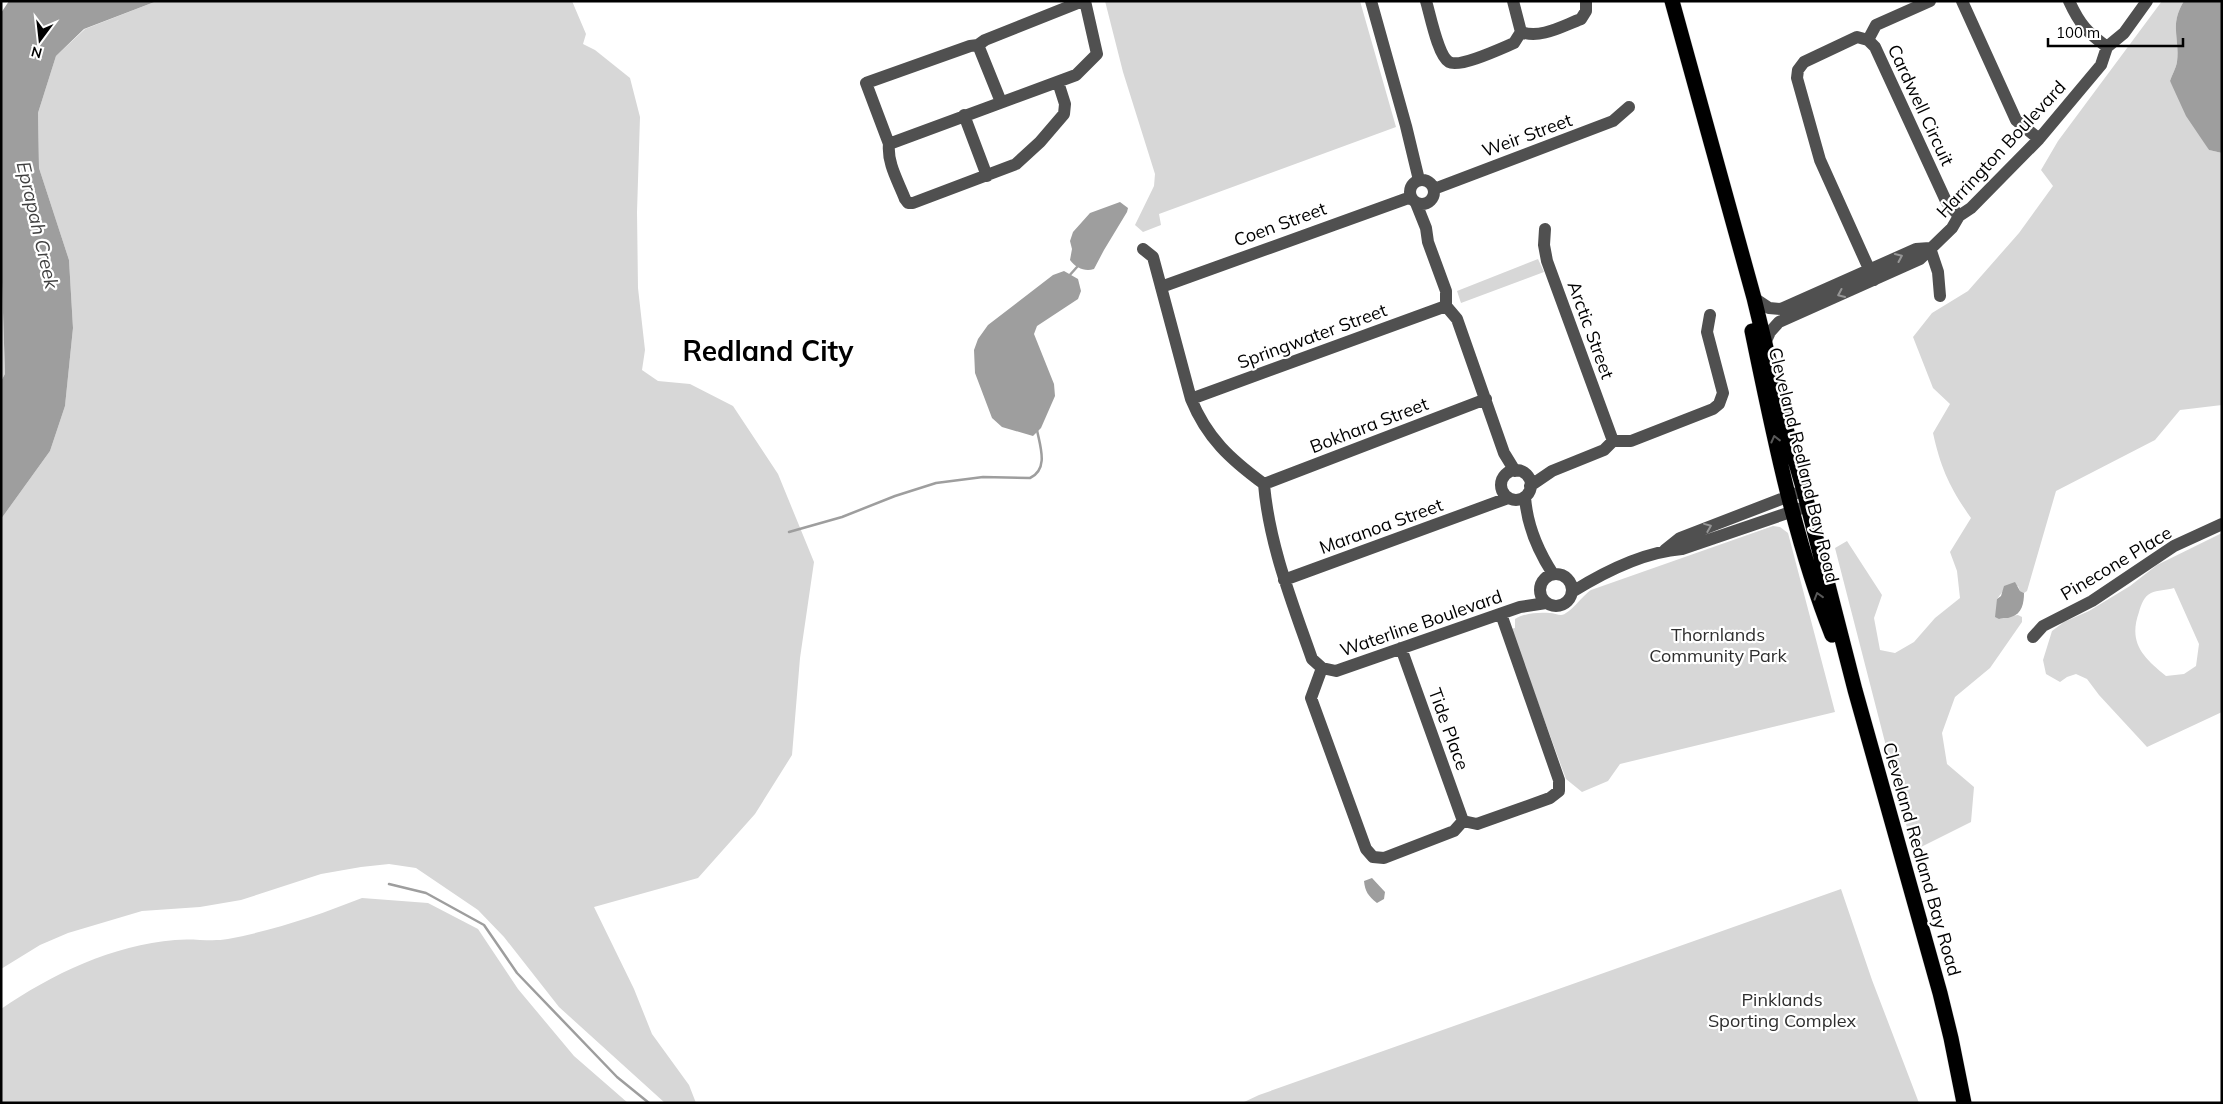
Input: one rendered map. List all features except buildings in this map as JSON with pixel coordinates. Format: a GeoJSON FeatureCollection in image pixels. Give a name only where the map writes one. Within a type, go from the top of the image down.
{"type":"FeatureCollection","features":[{"type":"Feature","properties":{"kind":"highway","name":"Cleveland Redland Bay Road"},"geometry":{"type":"LineString","coordinates":[[1672,1],[1754,298],[1783,418],[1804,491],[1801,509],[1818,600],[1855,690],[1951,1038],[1964,1103]]}},
{"type":"Feature","properties":{"kind":"highway","name":"Cleveland Redland Bay Road"},"geometry":{"type":"LineString","coordinates":[[1738,243],[1745,297],[1769,418],[1789,496],[1801,509]]}},
{"type":"Feature","properties":{"kind":"highway","name":"Cleveland Redland Bay Road"},"geometry":{"type":"LineString","coordinates":[[1951,1038],[1975,1103]]}},
{"type":"Feature","properties":{"kind":"street"},"geometry":{"type":"LineString","coordinates":[[889,144],[1076,75],[1096,54],[1084,1],[985,40],[978,46],[970,46],[866,83],[889,144],[888,152],[891,164],[908,203],[913,204],[1016,164],[1040,142],[1064,114],[1065,104],[1058,82]]}},
{"type":"Feature","properties":{"kind":"street"},"geometry":{"type":"LineString","coordinates":[[1371,1],[1419,180]]}},
{"type":"Feature","properties":{"kind":"street"},"geometry":{"type":"LineString","coordinates":[[1426,1],[1442,54],[1449,62],[1459,64],[1514,43],[1521,32],[1513,1]]}},
{"type":"Feature","properties":{"kind":"street"},"geometry":{"type":"LineString","coordinates":[[1521,32],[1530,35],[1540,34],[1581,19],[1586,10],[1586,1]]}},
{"type":"Feature","properties":{"kind":"street"},"geometry":{"type":"LineString","coordinates":[[1868,40],[1876,25],[1930,1]]}},
{"type":"Feature","properties":{"kind":"street"},"geometry":{"type":"LineString","coordinates":[[1962,1],[2016,120],[2039,139]]}},
{"type":"Feature","properties":{"kind":"street"},"geometry":{"type":"LineString","coordinates":[[2069,1],[2078,22],[2086,32],[2107,47]]}},
{"type":"Feature","properties":{"kind":"street","name":"Harrington Boulevard"},"geometry":{"type":"LineString","coordinates":[[1765,344],[1770,332],[1779,322],[1916,250],[1930,248],[1952,228],[1958,216],[1971,208],[2039,139],[2101,65],[2107,47],[2124,33],[2147,1]]}},
{"type":"Feature","properties":{"kind":"street","name":"Cardwell Circuit"},"geometry":{"type":"LineString","coordinates":[[1871,275],[1820,160],[1797,78],[1798,70],[1804,62],[1857,37],[1868,40],[1875,47],[1946,201],[1958,216]]}},
{"type":"Feature","properties":{"kind":"street"},"geometry":{"type":"LineString","coordinates":[[978,46],[1001,102]]}},
{"type":"Feature","properties":{"kind":"street","name":"Weir Street"},"geometry":{"type":"LineString","coordinates":[[1433,194],[1614,121],[1628,107]]}},
{"type":"Feature","properties":{"kind":"street"},"geometry":{"type":"LineString","coordinates":[[964,115],[987,176]]}},
{"type":"Feature","properties":{"kind":"street"},"geometry":{"type":"LineString","coordinates":[[1419,180],[1430,182],[1433,194],[1426,228]]}},
{"type":"Feature","properties":{"kind":"street"},"geometry":{"type":"LineString","coordinates":[[1419,180],[1410,188],[1426,228],[1428,242],[1446,291],[1446,306],[1457,319],[1515,487],[1542,558],[1555,606],[1564,604],[1572,592],[1599,574]]}},
{"type":"Feature","properties":{"kind":"street"},"geometry":{"type":"LineString","coordinates":[[1414,200],[1424,204],[1433,194]]}},
{"type":"Feature","properties":{"kind":"street","name":"Coen Street"},"geometry":{"type":"LineString","coordinates":[[1161,287],[1414,200]]}},
{"type":"Feature","properties":{"kind":"street","name":"Arctic Street"},"geometry":{"type":"LineString","coordinates":[[1545,229],[1544,245],[1547,261],[1613,441]]}},
{"type":"Feature","properties":{"kind":"street"},"geometry":{"type":"LineString","coordinates":[[1930,248],[1938,272],[1940,296]]}},
{"type":"Feature","properties":{"kind":"street"},"geometry":{"type":"LineString","coordinates":[[1143,249],[1153,257],[1191,399],[1207,432],[1225,451],[1264,484]]}},
{"type":"Feature","properties":{"kind":"street","name":"Harrington Boulevard"},"geometry":{"type":"LineString","coordinates":[[1754,298],[1769,308],[1781,310],[1871,275]]}},
{"type":"Feature","properties":{"kind":"street","name":"Springwater Street"},"geometry":{"type":"LineString","coordinates":[[1191,399],[1446,306]]}},
{"type":"Feature","properties":{"kind":"street"},"geometry":{"type":"LineString","coordinates":[[1515,487],[1604,450],[1613,441],[1631,441],[1713,409],[1719,404],[1723,393],[1707,332],[1710,315]]}},
{"type":"Feature","properties":{"kind":"street","name":"Bokhara Street"},"geometry":{"type":"LineString","coordinates":[[1264,484],[1486,399]]}},
{"type":"Feature","properties":{"kind":"street","name":"Waterline Boulevard"},"geometry":{"type":"LineString","coordinates":[[1264,484],[1284,580],[1312,659],[1322,668],[1336,670],[1501,614],[1520,607],[1549,585]]}},
{"type":"Feature","properties":{"kind":"street","name":"Maranoa Street"},"geometry":{"type":"LineString","coordinates":[[1284,580],[1490,506],[1515,487]]}},
{"type":"Feature","properties":{"kind":"street"},"geometry":{"type":"LineString","coordinates":[[1665,550],[1680,538],[1804,491]]}},
{"type":"Feature","properties":{"kind":"street"},"geometry":{"type":"LineString","coordinates":[[1549,585],[1599,574],[1665,550],[1682,549],[1801,509]]}},
{"type":"Feature","properties":{"kind":"street","name":"Pinecone Place"},"geometry":{"type":"LineString","coordinates":[[2033,637],[2044,626],[2092,601],[2174,546],[2222,524]]}},
{"type":"Feature","properties":{"kind":"street"},"geometry":{"type":"LineString","coordinates":[[1549,585],[1570,583],[1572,592]]}},
{"type":"Feature","properties":{"kind":"street"},"geometry":{"type":"LineString","coordinates":[[1322,668],[1313,690],[1312,698],[1366,849],[1373,857],[1384,858],[1454,831],[1463,821],[1477,824],[1550,798],[1556,794],[1560,786],[1560,780],[1501,614]]}},
{"type":"Feature","properties":{"kind":"street","name":"Tide Place"},"geometry":{"type":"LineString","coordinates":[[1401,648],[1463,821]]}},
{"type":"Feature","properties":{"kind":"green space"},"geometry":{"type":"Polygon","coordinates":[[[157,1],[572,1],[586,34],[583,44],[595,50],[630,78],[640,117],[637,212],[638,288],[645,350],[642,370],[658,381],[690,384],[733,406],[778,474],[814,562],[800,658],[792,755],[755,814],[698,878],[594,907],[634,989],[652,1034],[689,1085],[696,1103],[665,1103],[559,1007],[504,937],[478,910],[416,868],[389,864],[361,867],[321,874],[241,900],[200,907],[142,911],[68,933],[40,945],[1,969],[1,519],[50,451],[65,406],[73,328],[69,260],[39,168],[38,113],[56,56],[85,29],[157,1]]]}},
{"type":"Feature","properties":{"kind":"green space"},"geometry":{"type":"Polygon","coordinates":[[[1105,1],[1360,1],[1396,127],[1159,214],[1161,225],[1143,232],[1135,225],[1154,186],[1155,174],[1123,72],[1105,1]]]}},
{"type":"Feature","properties":{"kind":"green space"},"geometry":{"type":"Polygon","coordinates":[[[2162,1],[2184,1],[2177,17],[2178,53],[2176,67],[2170,81],[2209,150],[2222,153],[2222,405],[2180,410],[2155,440],[2056,491],[2027,591],[2024,593],[2020,591],[2018,586],[2003,591],[1997,599],[2003,617],[2018,615],[2022,617],[2022,622],[1990,668],[1955,697],[1942,733],[1947,764],[1974,787],[1971,822],[1913,851],[1835,548],[1847,541],[1882,595],[1874,618],[1880,650],[1895,653],[1914,642],[1935,618],[1960,598],[1957,571],[1950,552],[1971,518],[1947,478],[1933,433],[1950,404],[1933,388],[1913,337],[1932,313],[1968,291],[2019,233],[2053,186],[2041,170],[2058,141],[2162,1]]]}},
{"type":"Feature","properties":{"kind":"green space"},"geometry":{"type":"Polygon","coordinates":[[[1,251],[5,374],[1,381],[1,251]]]}},
{"type":"Feature","properties":{"kind":"green space"},"geometry":{"type":"Polygon","coordinates":[[[1538,259],[1544,272],[1461,303],[1457,291],[1538,259]]]}},
{"type":"Feature","properties":{"kind":"green space","name":"Thornlands Community Park"},"geometry":{"type":"Polygon","coordinates":[[[1773,526],[1780,527],[1788,533],[1835,712],[1620,764],[1608,781],[1582,792],[1566,779],[1511,629],[1515,628],[1515,619],[1523,615],[1537,613],[1564,614],[1591,590],[1773,526]]]}},
{"type":"Feature","properties":{"kind":"green space"},"geometry":{"type":"Polygon","coordinates":[[[2222,533],[2222,712],[2147,747],[2099,695],[2087,679],[2076,674],[2060,682],[2046,674],[2043,660],[2052,631],[2064,622],[2089,611],[2130,586],[2157,565],[2222,533]],[[2174,588],[2153,592],[2146,596],[2141,606],[2135,632],[2144,656],[2158,669],[2166,676],[2184,674],[2196,666],[2199,644],[2174,588]]]}},
{"type":"Feature","properties":{"kind":"green space","name":"Pinklands Sporting Complex"},"geometry":{"type":"Polygon","coordinates":[[[1841,889],[1872,980],[1919,1103],[1242,1103],[1259,1095],[1841,889]]]}},
{"type":"Feature","properties":{"kind":"green space"},"geometry":{"type":"Polygon","coordinates":[[[362,898],[428,903],[478,929],[518,989],[574,1056],[628,1103],[1,1103],[1,1009],[41,984],[84,963],[129,948],[175,940],[222,940],[263,931],[362,898]]]}},
{"type":"Feature","properties":{"kind":"water","name":"Eprapah Creek"},"geometry":{"type":"Polygon","coordinates":[[[9,1],[157,1],[84,29],[56,56],[38,113],[39,168],[69,260],[73,328],[65,406],[50,451],[1,519],[1,381],[5,374],[1,251],[1,13],[9,1]]]}},
{"type":"Feature","properties":{"kind":"water"},"geometry":{"type":"Polygon","coordinates":[[[2184,1],[2222,1],[2222,153],[2209,150],[2186,116],[2170,81],[2176,67],[2178,53],[2177,17],[2184,1]]]}},
{"type":"Feature","properties":{"kind":"water"},"geometry":{"type":"Polygon","coordinates":[[[1120,202],[1128,208],[1127,212],[1094,269],[1084,270],[1075,265],[1070,260],[1072,249],[1070,241],[1073,232],[1090,213],[1120,202]]]}},
{"type":"Feature","properties":{"kind":"water"},"geometry":{"type":"Polygon","coordinates":[[[1064,271],[1078,279],[1081,291],[1078,299],[1037,326],[1034,334],[1054,384],[1055,396],[1041,428],[1033,436],[1002,427],[992,418],[975,373],[974,350],[978,339],[988,325],[1053,275],[1064,271]]]}},
{"type":"Feature","properties":{"kind":"water"},"geometry":{"type":"Polygon","coordinates":[[[2015,582],[2020,591],[2024,593],[2020,611],[2010,618],[1999,619],[1995,617],[1997,599],[2001,596],[2004,586],[2015,582]]]}},
{"type":"Feature","properties":{"kind":"water"},"geometry":{"type":"Polygon","coordinates":[[[1372,878],[1385,892],[1384,899],[1377,903],[1371,898],[1364,885],[1364,881],[1372,878]]]}},
{"type":"Feature","properties":{"kind":"waterway"},"geometry":{"type":"LineString","coordinates":[[1068,277],[1077,267]]}},
{"type":"Feature","properties":{"kind":"waterway"},"geometry":{"type":"LineString","coordinates":[[789,532],[842,517],[895,496],[936,483],[983,477],[1030,478],[1040,469],[1042,457],[1037,430]]}},
{"type":"Feature","properties":{"kind":"waterway"},"geometry":{"type":"LineString","coordinates":[[389,884],[426,893],[484,925],[517,973],[617,1077],[649,1103]]}},
{"type":"Feature","properties":{"kind":"district","name":"Redland City"},"geometry":{"type":"Point","coordinates":[768,350]}}]}
